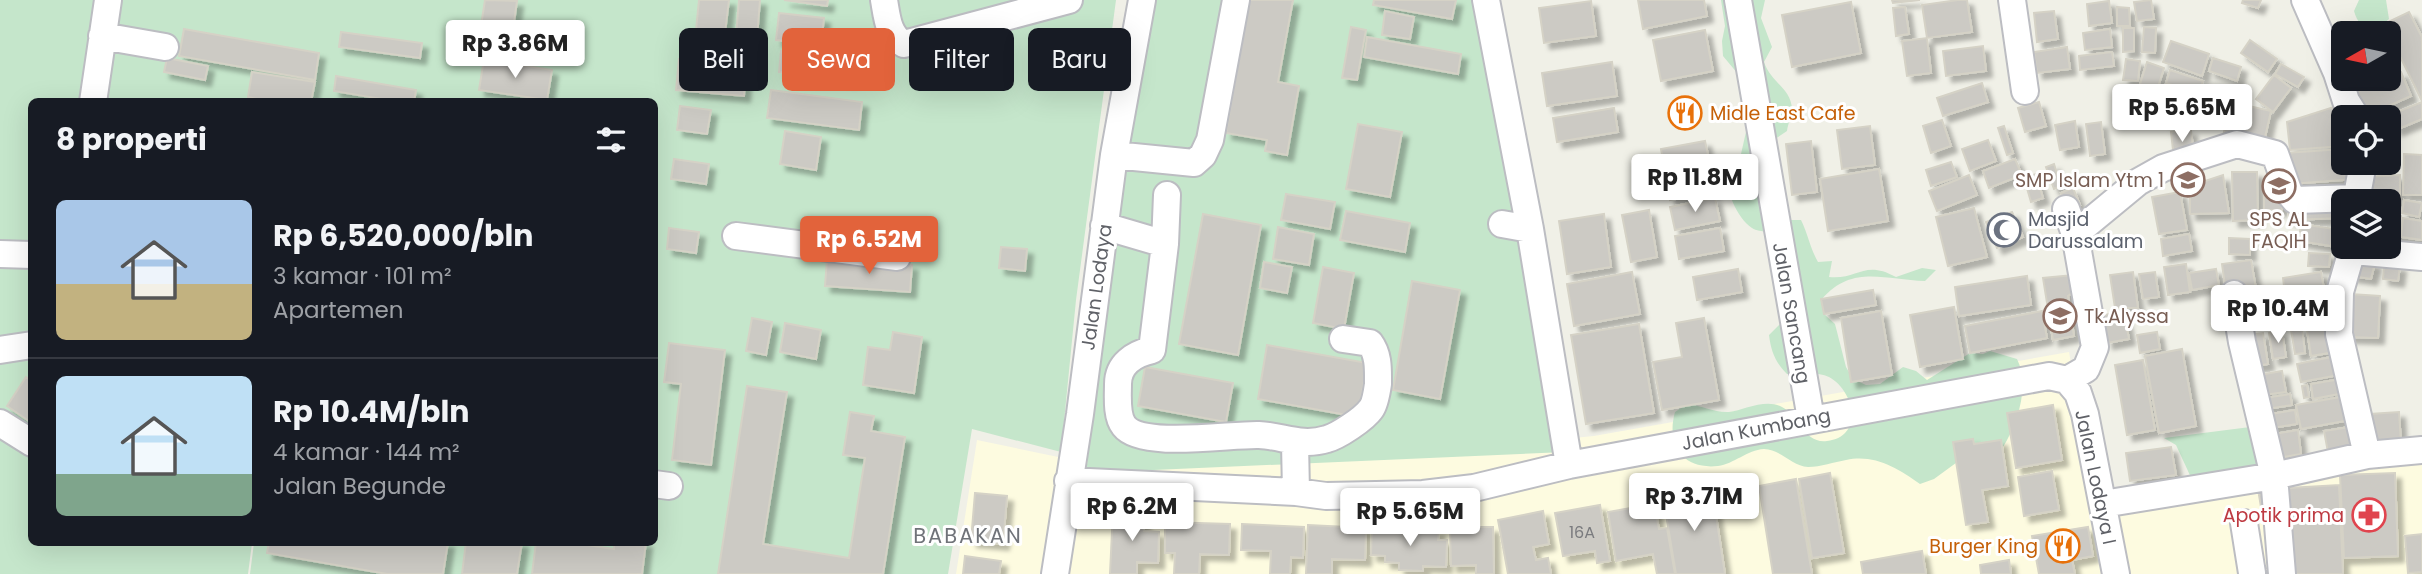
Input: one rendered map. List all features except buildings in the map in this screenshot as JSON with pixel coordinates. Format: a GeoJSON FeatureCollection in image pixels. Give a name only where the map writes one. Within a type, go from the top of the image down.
{"type":"FeatureCollection","features":[{"type":"Feature","properties":{"kind":"street"},"geometry":{"type":"LineString","coordinates":[[94,98],[108,0]]}},
{"type":"Feature","properties":{"kind":"street"},"geometry":{"type":"LineString","coordinates":[[884,0],[888,23],[896,40],[904,44],[1069,0]]}},
{"type":"Feature","properties":{"kind":"street","name":"Jalan Lodaya"},"geometry":{"type":"LineString","coordinates":[[1055,574],[1114,155],[1142,0]]}},
{"type":"Feature","properties":{"kind":"street"},"geometry":{"type":"LineString","coordinates":[[1114,155],[1194,163],[1203,155],[1210,140],[1236,0]]}},
{"type":"Feature","properties":{"kind":"street"},"geometry":{"type":"LineString","coordinates":[[1486,0],[1530,229],[1569,465]]}},
{"type":"Feature","properties":{"kind":"street","name":"Jalan Sancang"},"geometry":{"type":"LineString","coordinates":[[1738,0],[1811,419]]}},
{"type":"Feature","properties":{"kind":"street"},"geometry":{"type":"LineString","coordinates":[[2012,0],[2025,90]]}},
{"type":"Feature","properties":{"kind":"street"},"geometry":{"type":"LineString","coordinates":[[2305,0],[2348,105]]}},
{"type":"Feature","properties":{"kind":"street"},"geometry":{"type":"LineString","coordinates":[[102,36],[165,47]]}},
{"type":"Feature","properties":{"kind":"street"},"geometry":{"type":"LineString","coordinates":[[2075,234],[2138,182],[2163,168],[2237,144],[2275,154],[2289,193],[2295,200],[2331,200]]}},
{"type":"Feature","properties":{"kind":"street"},"geometry":{"type":"LineString","coordinates":[[1167,195],[1165,244],[1152,350],[1137,354],[1128,361],[1122,367],[1118,381],[1119,415],[1124,426],[1135,434],[1154,438],[1261,435],[1295,443],[1327,440],[1342,433],[1371,409],[1377,389],[1378,367],[1375,350],[1370,343],[1343,339]]}},
{"type":"Feature","properties":{"kind":"street"},"geometry":{"type":"LineString","coordinates":[[2066,209],[2075,234],[2095,347],[2085,369],[2067,380]]}},
{"type":"Feature","properties":{"kind":"street"},"geometry":{"type":"LineString","coordinates":[[1502,224],[1530,229]]}},
{"type":"Feature","properties":{"kind":"street"},"geometry":{"type":"LineString","coordinates":[[1104,226],[1165,244]]}},
{"type":"Feature","properties":{"kind":"street"},"geometry":{"type":"LineString","coordinates":[[736,236],[897,257]]}},
{"type":"Feature","properties":{"kind":"street"},"geometry":{"type":"LineString","coordinates":[[0,254],[28,255]]}},
{"type":"Feature","properties":{"kind":"street"},"geometry":{"type":"LineString","coordinates":[[2401,255],[2422,257]]}},
{"type":"Feature","properties":{"kind":"street"},"geometry":{"type":"LineString","coordinates":[[2350,259],[2340,292],[2339,334],[2367,454]]}},
{"type":"Feature","properties":{"kind":"street"},"geometry":{"type":"LineString","coordinates":[[2234,294],[2242,342],[2274,476],[2282,574]]}},
{"type":"Feature","properties":{"kind":"street"},"geometry":{"type":"LineString","coordinates":[[0,350],[28,346]]}},
{"type":"Feature","properties":{"kind":"street","name":"Jalan Kumbang"},"geometry":{"type":"LineString","coordinates":[[1068,481],[1296,492],[1326,496],[1423,494],[1474,488],[1569,465],[2049,376],[2067,380]]}},
{"type":"Feature","properties":{"kind":"street","name":"Jalan Lodaya I"},"geometry":{"type":"LineString","coordinates":[[2067,380],[2078,393],[2085,414],[2116,574]]}},
{"type":"Feature","properties":{"kind":"street"},"geometry":{"type":"LineString","coordinates":[[0,423],[28,440]]}},
{"type":"Feature","properties":{"kind":"street"},"geometry":{"type":"LineString","coordinates":[[1295,443],[1296,492]]}},
{"type":"Feature","properties":{"kind":"street"},"geometry":{"type":"LineString","coordinates":[[2104,505],[2274,476],[2367,454],[2422,450]]}},
{"type":"Feature","properties":{"kind":"street"},"geometry":{"type":"LineString","coordinates":[[2244,523],[2252,573]]}},
{"type":"Feature","properties":{"kind":"shaded area"},"geometry":{"type":"Polygon","coordinates":[[[2069,352],[2096,502],[2422,457],[2422,574],[956,574],[977,440],[1063,458],[1089,460],[1364,457],[1594,436],[2069,352]]]}},
{"type":"Feature","properties":{"kind":"green space"},"geometry":{"type":"Polygon","coordinates":[[[0,0],[1116,0],[1112,28],[1028,28],[1028,91],[1104,91],[1076,300],[1061,452],[972,429],[948,574],[250,574],[254,546],[658,546],[658,98],[28,98],[28,546],[252,546],[248,574],[0,574],[0,0]]]}},
{"type":"Feature","properties":{"kind":"green space"},"geometry":{"type":"Polygon","coordinates":[[[1150,0],[1477,0],[1565,452],[1086,473],[1116,223],[1150,0]]]}},
{"type":"Feature","properties":{"kind":"green space"},"geometry":{"type":"Polygon","coordinates":[[[1721,0],[1765,0],[1761,18],[1772,47],[1764,62],[1771,75],[1785,90],[1792,109],[1787,131],[1775,139],[1788,220],[1801,220],[1818,262],[1832,261],[1829,277],[1847,276],[1868,270],[1885,272],[1896,277],[1922,268],[1936,270],[1925,281],[1870,276],[1845,281],[1822,299],[1824,314],[1835,324],[1846,367],[1853,379],[1866,385],[1880,384],[1903,367],[1916,371],[1927,380],[1970,353],[1983,354],[1990,351],[2017,359],[2022,380],[2021,404],[2003,447],[1960,460],[1934,479],[1920,484],[1894,468],[1867,459],[1808,467],[1764,449],[1724,465],[1705,466],[1686,459],[1680,452],[1675,444],[1673,424],[1675,412],[1687,404],[1724,412],[1762,404],[1776,405],[1788,411],[1807,434],[1819,441],[1839,438],[1847,431],[1852,413],[1845,392],[1829,377],[1819,374],[1787,374],[1772,351],[1769,335],[1789,315],[1768,232],[1754,229],[1741,217],[1733,203],[1726,180],[1725,173],[1735,167],[1741,154],[1748,123],[1743,80],[1723,56],[1725,26],[1721,0]]]}},
{"type":"Feature","properties":{"kind":"green space"},"geometry":{"type":"Polygon","coordinates":[[[2359,0],[2386,0],[2389,19],[2359,21],[2354,11],[2359,0]]]}},
{"type":"Feature","properties":{"kind":"green space"},"geometry":{"type":"Polygon","coordinates":[[[2258,426],[2269,471],[2194,484],[2176,445],[2164,438],[2258,426]]]}},
{"type":"Feature","properties":{"kind":"place","name":"Midle East Cafe"},"geometry":{"type":"Point","coordinates":[1685,113]}},
{"type":"Feature","properties":{"kind":"place","name":"SMP Islam Ytm 1"},"geometry":{"type":"Point","coordinates":[2188,180]}},
{"type":"Feature","properties":{"kind":"place","name":"SPS AL FAQIH"},"geometry":{"type":"Point","coordinates":[2279,186]}},
{"type":"Feature","properties":{"kind":"place","name":"Masjid Darussalam"},"geometry":{"type":"Point","coordinates":[2004,230]}},
{"type":"Feature","properties":{"kind":"place","name":"Tk.Alyssa"},"geometry":{"type":"Point","coordinates":[2060,316]}},
{"type":"Feature","properties":{"kind":"place","name":"Apotik prima"},"geometry":{"type":"Point","coordinates":[2369,515]}},
{"type":"Feature","properties":{"kind":"place","name":"Burger King"},"geometry":{"type":"Point","coordinates":[2063,546]}},
{"type":"Feature","properties":{"kind":"district","name":"BABAKAN"},"geometry":{"type":"Point","coordinates":[968,536]}}]}
